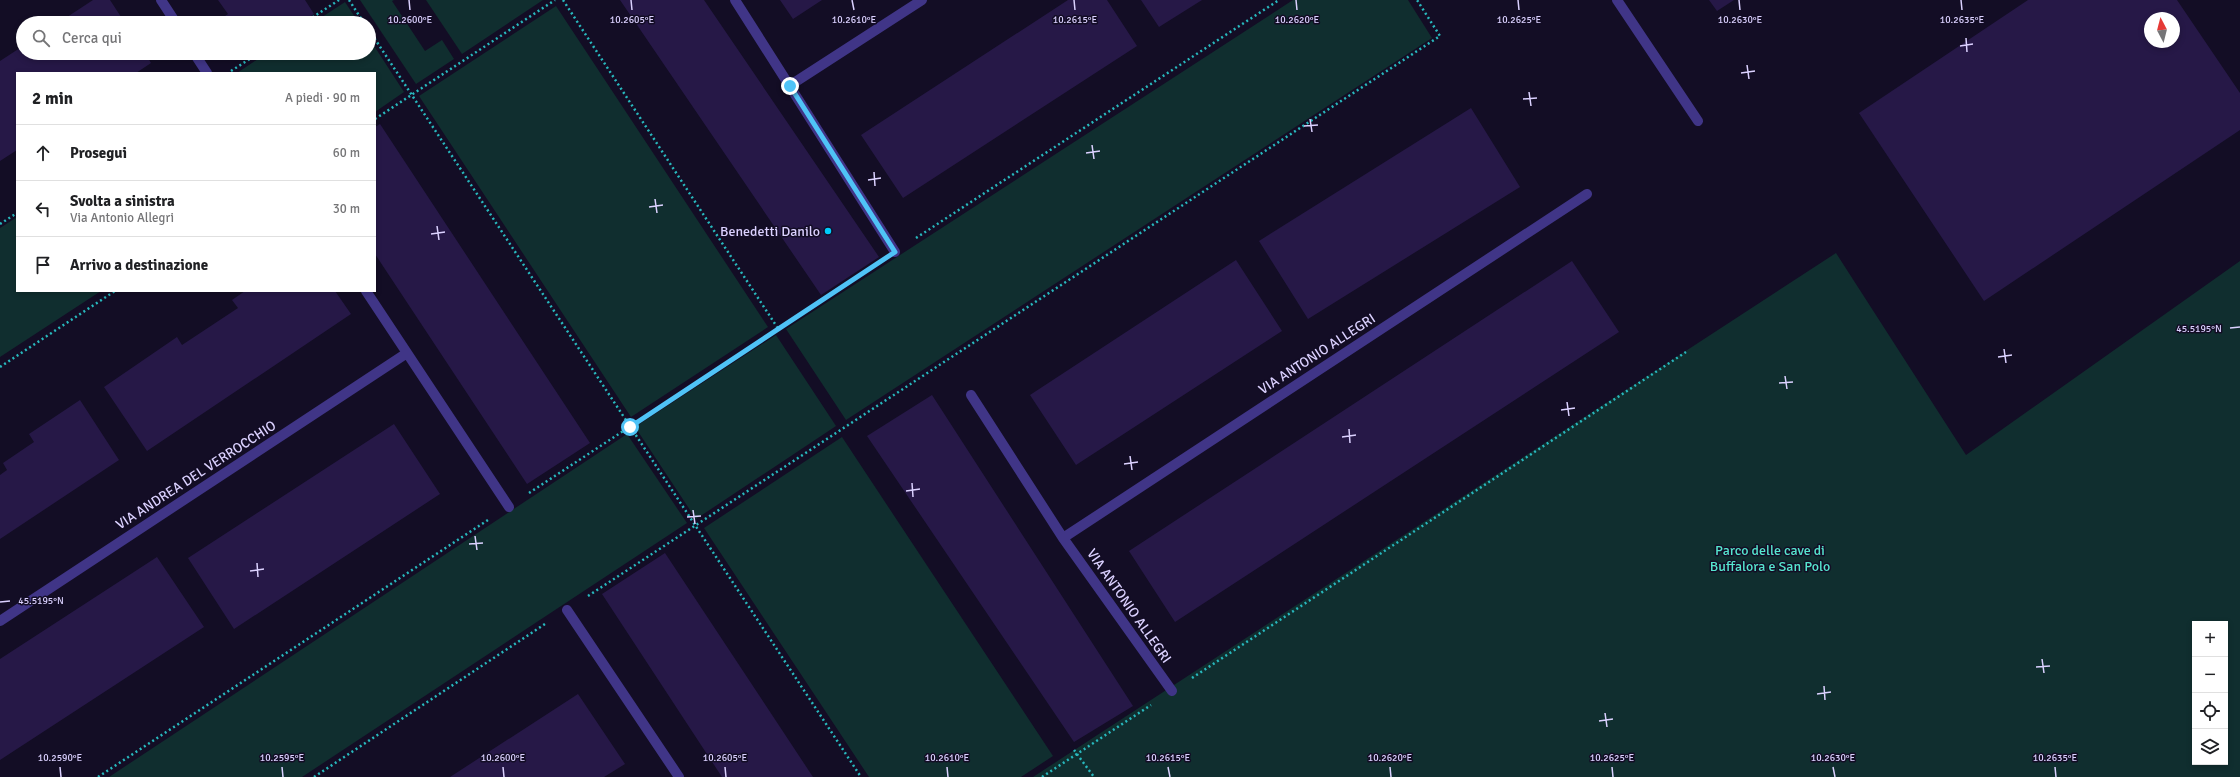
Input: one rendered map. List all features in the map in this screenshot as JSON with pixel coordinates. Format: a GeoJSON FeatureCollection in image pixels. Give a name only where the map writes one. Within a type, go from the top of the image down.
{"type":"FeatureCollection","features":[{"type":"Feature","properties":{"kind":"street"},"geometry":{"type":"LineString","coordinates":[[161,0],[171,16]]}},
{"type":"Feature","properties":{"kind":"street"},"geometry":{"type":"LineString","coordinates":[[735,0],[895,252]]}},
{"type":"Feature","properties":{"kind":"street"},"geometry":{"type":"LineString","coordinates":[[790,86],[922,0]]}},
{"type":"Feature","properties":{"kind":"street"},"geometry":{"type":"LineString","coordinates":[[1617,0],[1698,122]]}},
{"type":"Feature","properties":{"kind":"street"},"geometry":{"type":"LineString","coordinates":[[199,60],[206,72]]}},
{"type":"Feature","properties":{"kind":"street","name":"VIA ANTONIO ALLEGRI"},"geometry":{"type":"LineString","coordinates":[[1063,538],[1587,194]]}},
{"type":"Feature","properties":{"kind":"street"},"geometry":{"type":"LineString","coordinates":[[367,292],[509,506]]}},
{"type":"Feature","properties":{"kind":"street","name":"VIA ANDREA DEL VERROCCHIO"},"geometry":{"type":"LineString","coordinates":[[0,620],[407,353]]}},
{"type":"Feature","properties":{"kind":"street","name":"VIA ANTONIO ALLEGRI"},"geometry":{"type":"LineString","coordinates":[[972,395],[1063,538],[1172,691]]}},
{"type":"Feature","properties":{"kind":"street"},"geometry":{"type":"LineString","coordinates":[[566,610],[677,776]]}},
{"type":"Feature","properties":{"kind":"path"},"geometry":{"type":"LineString","coordinates":[[315,16],[339,0]]}},
{"type":"Feature","properties":{"kind":"path"},"geometry":{"type":"LineString","coordinates":[[349,0],[359,16]]}},
{"type":"Feature","properties":{"kind":"path"},"geometry":{"type":"LineString","coordinates":[[376,118],[555,0]]}},
{"type":"Feature","properties":{"kind":"path"},"geometry":{"type":"LineString","coordinates":[[563,0],[779,330]]}},
{"type":"Feature","properties":{"kind":"path"},"geometry":{"type":"LineString","coordinates":[[98,777],[1279,0]]}},
{"type":"Feature","properties":{"kind":"path"},"geometry":{"type":"LineString","coordinates":[[314,777],[1440,36],[1417,0]]}},
{"type":"Feature","properties":{"kind":"path"},"geometry":{"type":"LineString","coordinates":[[376,41],[861,777]]}},
{"type":"Feature","properties":{"kind":"path"},"geometry":{"type":"LineString","coordinates":[[230,72],[248,60]]}},
{"type":"Feature","properties":{"kind":"path"},"geometry":{"type":"LineString","coordinates":[[0,224],[16,214]]}},
{"type":"Feature","properties":{"kind":"path"},"geometry":{"type":"LineString","coordinates":[[0,367],[113,292]]}},
{"type":"Feature","properties":{"kind":"path"},"geometry":{"type":"LineString","coordinates":[[1042,777],[1686,352]]}},
{"type":"Feature","properties":{"kind":"path"},"geometry":{"type":"LineString","coordinates":[[1074,750],[1094,777]]}},
{"type":"Feature","properties":{"kind":"green space"},"geometry":{"type":"Polygon","coordinates":[[[360,0],[394,0],[392,1],[425,51],[442,40],[454,59],[416,84],[376,24],[376,16],[371,16],[360,0]]]}},
{"type":"Feature","properties":{"kind":"green space"},"geometry":{"type":"Polygon","coordinates":[[[426,0],[543,0],[462,54],[426,0]]]}},
{"type":"Feature","properties":{"kind":"green space"},"geometry":{"type":"Polygon","coordinates":[[[1293,0],[1408,0],[1432,38],[846,420],[786,329],[1293,0]]]}},
{"type":"Feature","properties":{"kind":"green space"},"geometry":{"type":"Polygon","coordinates":[[[345,2],[354,16],[324,16],[345,2]]]}},
{"type":"Feature","properties":{"kind":"green space"},"geometry":{"type":"Polygon","coordinates":[[[556,6],[768,327],[631,417],[419,96],[556,6]]]}},
{"type":"Feature","properties":{"kind":"green space"},"geometry":{"type":"Polygon","coordinates":[[[376,49],[404,92],[376,111],[376,72],[238,72],[256,60],[376,60],[376,49]]]}},
{"type":"Feature","properties":{"kind":"green space"},"geometry":{"type":"Polygon","coordinates":[[[16,218],[16,292],[99,292],[0,357],[0,228],[16,218]]]}},
{"type":"Feature","properties":{"kind":"green space","name":"Parco delle cave di Buffalora e San Polo"},"geometry":{"type":"Polygon","coordinates":[[[1836,253],[1966,455],[2240,261],[2240,777],[1033,777],[1836,253]]]}},
{"type":"Feature","properties":{"kind":"green space"},"geometry":{"type":"Polygon","coordinates":[[[776,335],[836,426],[696,519],[635,427],[776,335]]]}},
{"type":"Feature","properties":{"kind":"green space"},"geometry":{"type":"Polygon","coordinates":[[[627,434],[687,523],[302,777],[109,777],[627,434]]]}},
{"type":"Feature","properties":{"kind":"green space"},"geometry":{"type":"Polygon","coordinates":[[[842,437],[1053,756],[1021,777],[869,777],[704,528],[842,437]]]}},
{"type":"Feature","properties":{"kind":"building"},"geometry":{"type":"Polygon","coordinates":[[[93,0],[110,0],[120,16],[69,16],[93,0]]]}},
{"type":"Feature","properties":{"kind":"building"},"geometry":{"type":"Polygon","coordinates":[[[218,0],[305,0],[314,14],[311,16],[225,16],[228,14],[218,0]]]}},
{"type":"Feature","properties":{"kind":"building"},"geometry":{"type":"Polygon","coordinates":[[[620,0],[704,0],[879,257],[821,295],[620,0]]]}},
{"type":"Feature","properties":{"kind":"building"},"geometry":{"type":"Polygon","coordinates":[[[780,0],[822,0],[793,19],[780,0]]]}},
{"type":"Feature","properties":{"kind":"building"},"geometry":{"type":"Polygon","coordinates":[[[1068,0],[1107,0],[1137,46],[903,198],[861,135],[1068,0]]]}},
{"type":"Feature","properties":{"kind":"building"},"geometry":{"type":"Polygon","coordinates":[[[1141,0],[1202,0],[1159,27],[1141,0]]]}},
{"type":"Feature","properties":{"kind":"building"},"geometry":{"type":"Polygon","coordinates":[[[1709,0],[1734,0],[1717,11],[1709,0]]]}},
{"type":"Feature","properties":{"kind":"building"},"geometry":{"type":"Polygon","coordinates":[[[2028,0],[2177,0],[2240,93],[2240,130],[1984,301],[1859,113],[2028,0]]]}},
{"type":"Feature","properties":{"kind":"building"},"geometry":{"type":"Polygon","coordinates":[[[16,51],[16,60],[149,60],[151,63],[138,72],[16,72],[16,151],[0,161],[0,61],[16,51]]]}},
{"type":"Feature","properties":{"kind":"building"},"geometry":{"type":"Polygon","coordinates":[[[1471,108],[1520,187],[1308,319],[1259,241],[1471,108]]]}},
{"type":"Feature","properties":{"kind":"building"},"geometry":{"type":"Polygon","coordinates":[[[380,124],[590,443],[527,484],[376,256],[376,126],[380,124]]]}},
{"type":"Feature","properties":{"kind":"building"},"geometry":{"type":"Polygon","coordinates":[[[1236,260],[1282,331],[1076,465],[1030,395],[1236,260]]]}},
{"type":"Feature","properties":{"kind":"building"},"geometry":{"type":"Polygon","coordinates":[[[1572,261],[1619,332],[1175,622],[1129,551],[1572,261]]]}},
{"type":"Feature","properties":{"kind":"building"},"geometry":{"type":"Polygon","coordinates":[[[244,292],[336,292],[351,314],[147,451],[104,387],[177,337],[182,345],[238,308],[232,300],[244,292]]]}},
{"type":"Feature","properties":{"kind":"building"},"geometry":{"type":"Polygon","coordinates":[[[932,395],[1133,706],[1074,742],[867,436],[932,395]]]}},
{"type":"Feature","properties":{"kind":"building"},"geometry":{"type":"Polygon","coordinates":[[[80,400],[119,460],[0,539],[0,475],[7,470],[3,463],[34,442],[29,434],[80,400]]]}},
{"type":"Feature","properties":{"kind":"building"},"geometry":{"type":"Polygon","coordinates":[[[394,424],[440,494],[234,629],[188,558],[394,424]]]}},
{"type":"Feature","properties":{"kind":"building"},"geometry":{"type":"Polygon","coordinates":[[[665,553],[813,777],[722,777],[602,594],[665,553]]]}},
{"type":"Feature","properties":{"kind":"building"},"geometry":{"type":"Polygon","coordinates":[[[157,557],[204,627],[0,760],[0,659],[157,557]]]}},
{"type":"Feature","properties":{"kind":"building"},"geometry":{"type":"Polygon","coordinates":[[[578,694],[625,764],[604,777],[450,777],[578,694]]]}},
{"type":"Feature","properties":{"kind":"place","name":"Benedetti Danilo"},"geometry":{"type":"Point","coordinates":[828,231]}},
{"type":"Feature","properties":{"kind":"route"},"geometry":{"type":"LineString","coordinates":[[630,427],[895,252],[790,86]]}}]}
